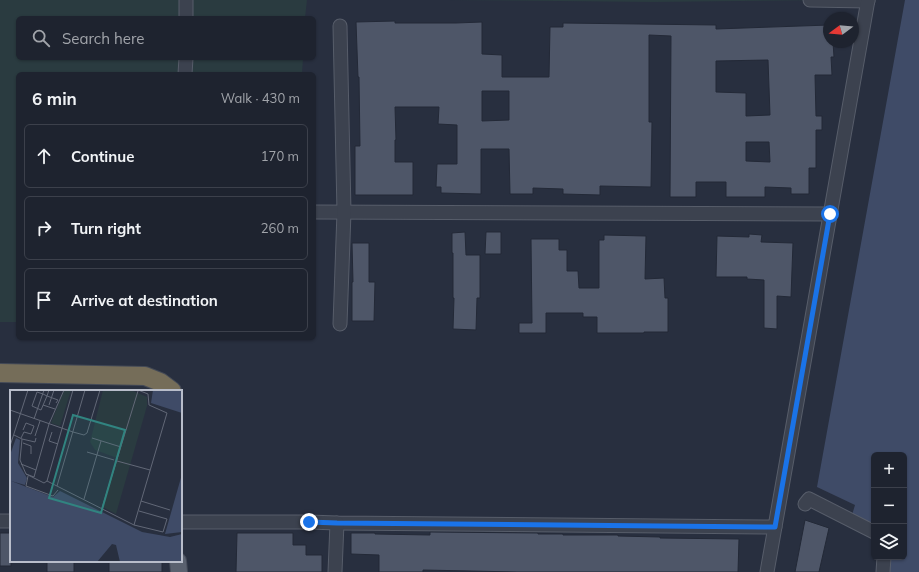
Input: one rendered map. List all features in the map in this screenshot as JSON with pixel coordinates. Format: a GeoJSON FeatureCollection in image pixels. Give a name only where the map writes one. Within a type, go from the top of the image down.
{"type":"FeatureCollection","features":[{"type":"Feature","properties":{"kind":"highway"},"geometry":{"type":"LineString","coordinates":[[0,373],[145,376],[160,382],[171,390]]}},
{"type":"Feature","properties":{"kind":"main road"},"geometry":{"type":"LineString","coordinates":[[178,562],[179,572]]}},
{"type":"Feature","properties":{"kind":"street"},"geometry":{"type":"LineString","coordinates":[[186,0],[186,16]]}},
{"type":"Feature","properties":{"kind":"street"},"geometry":{"type":"LineString","coordinates":[[767,572],[868,0],[810,0]]}},
{"type":"Feature","properties":{"kind":"street"},"geometry":{"type":"LineString","coordinates":[[340,26],[344,212],[340,324]]}},
{"type":"Feature","properties":{"kind":"street"},"geometry":{"type":"LineString","coordinates":[[185,72],[186,60]]}},
{"type":"Feature","properties":{"kind":"street"},"geometry":{"type":"LineString","coordinates":[[316,212],[830,214]]}},
{"type":"Feature","properties":{"kind":"street"},"geometry":{"type":"LineString","coordinates":[[805,504],[809,499],[871,530]]}},
{"type":"Feature","properties":{"kind":"street"},"geometry":{"type":"LineString","coordinates":[[182,522],[775,527]]}},
{"type":"Feature","properties":{"kind":"street"},"geometry":{"type":"LineString","coordinates":[[335,572],[337,523]]}},
{"type":"Feature","properties":{"kind":"street"},"geometry":{"type":"LineString","coordinates":[[882,572],[884,560]]}},
{"type":"Feature","properties":{"kind":"shaded area"},"geometry":{"type":"Polygon","coordinates":[[[0,0],[307,0],[305,16],[16,16],[16,60],[303,60],[302,72],[16,72],[16,322],[0,322],[0,0]]]}},
{"type":"Feature","properties":{"kind":"shaded area"},"geometry":{"type":"Polygon","coordinates":[[[446,0],[831,0],[653,2],[446,0]]]}},
{"type":"Feature","properties":{"kind":"water"},"geometry":{"type":"Polygon","coordinates":[[[905,0],[919,0],[919,572],[889,572],[890,560],[907,560],[907,452],[871,452],[871,524],[852,515],[855,505],[817,487],[905,0]]]}},
{"type":"Feature","properties":{"kind":"building"},"geometry":{"type":"Polygon","coordinates":[[[356,22],[482,22],[482,54],[502,55],[502,77],[549,77],[550,27],[563,27],[563,23],[716,25],[716,29],[823,25],[823,48],[833,48],[834,57],[831,57],[832,75],[815,75],[816,116],[822,116],[822,130],[816,130],[816,168],[809,168],[809,194],[791,194],[791,188],[765,187],[765,197],[726,197],[726,182],[696,182],[696,197],[670,197],[671,36],[649,35],[649,122],[652,122],[651,187],[600,186],[600,195],[563,194],[563,189],[533,188],[533,194],[510,194],[509,149],[481,149],[481,194],[441,193],[441,187],[436,187],[437,164],[457,164],[457,125],[438,124],[439,107],[395,107],[395,162],[413,162],[413,195],[355,195],[355,146],[360,146],[356,22]],[[768,60],[716,61],[716,92],[746,93],[746,116],[770,115],[768,60]],[[482,91],[482,121],[509,120],[509,91],[482,91]],[[746,142],[746,161],[770,162],[769,142],[746,142]]]}},
{"type":"Feature","properties":{"kind":"building"},"geometry":{"type":"Polygon","coordinates":[[[465,232],[466,255],[480,255],[480,298],[477,298],[476,330],[453,329],[454,298],[452,233],[465,232]]]}},
{"type":"Feature","properties":{"kind":"building"},"geometry":{"type":"Polygon","coordinates":[[[486,232],[501,232],[501,254],[485,254],[486,232]]]}},
{"type":"Feature","properties":{"kind":"building"},"geometry":{"type":"Polygon","coordinates":[[[749,234],[762,235],[761,242],[793,243],[791,297],[777,296],[777,329],[764,328],[764,280],[747,279],[747,277],[716,277],[717,236],[749,237],[749,234]]]}},
{"type":"Feature","properties":{"kind":"building"},"geometry":{"type":"Polygon","coordinates":[[[604,235],[646,236],[645,279],[664,278],[665,298],[668,298],[668,332],[597,333],[597,317],[583,317],[583,313],[546,313],[546,333],[519,333],[519,323],[532,323],[531,239],[559,239],[559,250],[567,250],[567,271],[578,271],[579,288],[599,288],[599,240],[604,240],[604,235]]]}},
{"type":"Feature","properties":{"kind":"building"},"geometry":{"type":"Polygon","coordinates":[[[352,243],[369,243],[369,282],[375,282],[374,321],[352,321],[352,243]]]}},
{"type":"Feature","properties":{"kind":"building"},"geometry":{"type":"Polygon","coordinates":[[[805,520],[829,528],[819,572],[795,572],[805,520]]]}},
{"type":"Feature","properties":{"kind":"building"},"geometry":{"type":"Polygon","coordinates":[[[430,532],[538,533],[563,535],[618,535],[660,538],[739,539],[738,572],[517,572],[423,570],[423,572],[379,572],[379,555],[351,554],[351,533],[430,535],[430,532]]]}},
{"type":"Feature","properties":{"kind":"building"},"geometry":{"type":"Polygon","coordinates":[[[0,533],[10,533],[11,566],[0,566],[0,533]]]}},
{"type":"Feature","properties":{"kind":"building"},"geometry":{"type":"Polygon","coordinates":[[[237,533],[293,533],[293,545],[306,545],[306,555],[322,555],[322,572],[236,572],[237,533]]]}},
{"type":"Feature","properties":{"kind":"building"},"geometry":{"type":"Polygon","coordinates":[[[47,562],[74,562],[74,572],[47,572],[47,562]]]}},
{"type":"Feature","properties":{"kind":"building"},"geometry":{"type":"Polygon","coordinates":[[[109,562],[162,562],[162,572],[109,572],[109,562]]]}},
{"type":"Feature","properties":{"kind":"route"},"geometry":{"type":"LineString","coordinates":[[309,522],[775,527],[830,214]]}}]}
